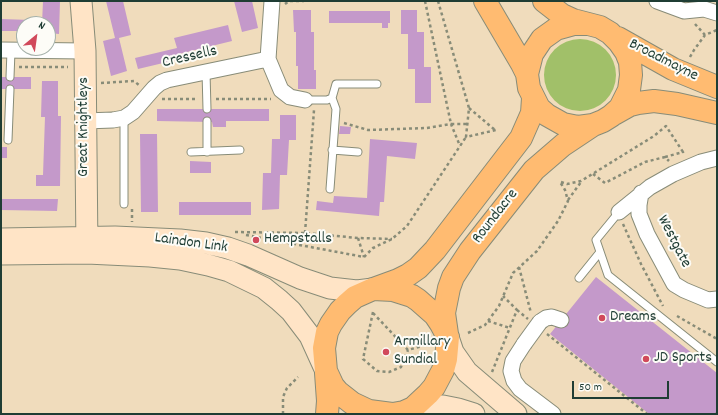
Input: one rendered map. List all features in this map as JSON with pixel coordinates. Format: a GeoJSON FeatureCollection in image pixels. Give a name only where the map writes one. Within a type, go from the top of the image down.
{"type":"FeatureCollection","features":[{"type":"Feature","properties":{"kind":"main road","name":"Great Knightleys"},"geometry":{"type":"LineString","coordinates":[[81,1],[85,51],[86,245]]}},
{"type":"Feature","properties":{"kind":"main road"},"geometry":{"type":"LineString","coordinates":[[485,1],[527,74],[529,88],[539,108],[547,115],[563,124],[578,127],[602,120],[620,108],[629,90],[631,75],[630,62],[626,52],[610,33],[600,27],[562,15],[544,1]]}},
{"type":"Feature","properties":{"kind":"main road"},"geometry":{"type":"LineString","coordinates":[[527,74],[532,54],[542,40],[556,29],[574,24],[589,24]]}},
{"type":"Feature","properties":{"kind":"main road","name":"Broadmayne"},"geometry":{"type":"LineString","coordinates":[[610,33],[672,69],[717,87]]}},
{"type":"Feature","properties":{"kind":"main road","name":"Roundacre"},"geometry":{"type":"LineString","coordinates":[[327,414],[328,390],[324,348],[327,332],[340,310],[356,297],[408,275],[418,268],[435,250],[522,138],[532,113],[533,98]]}},
{"type":"Feature","properties":{"kind":"main road","name":"Broadmayne"},"geometry":{"type":"LineString","coordinates":[[602,120],[630,105],[654,101],[670,102],[717,113]]}},
{"type":"Feature","properties":{"kind":"main road","name":"Roundacre"},"geometry":{"type":"LineString","coordinates":[[399,414],[421,402],[439,379],[446,359],[458,335],[444,313],[447,294],[453,277],[470,251],[534,170],[563,145],[602,120]]}},
{"type":"Feature","properties":{"kind":"main road","name":"Laindon Link"},"geometry":{"type":"LineString","coordinates":[[1,239],[86,245],[146,256],[180,259],[229,271],[248,280],[280,300],[301,323],[310,336],[326,371]]}},
{"type":"Feature","properties":{"kind":"main road","name":"Laindon Link"},"geometry":{"type":"LineString","coordinates":[[1,254],[86,245],[180,240],[228,248],[248,255],[300,278],[330,288],[350,290],[373,289]]}},
{"type":"Feature","properties":{"kind":"main road"},"geometry":{"type":"LineString","coordinates":[[373,289],[393,290],[412,296],[418,300],[435,315],[444,327],[458,335],[453,352],[467,372],[516,414]]}},
{"type":"Feature","properties":{"kind":"main road"},"geometry":{"type":"LineString","coordinates":[[326,371],[333,386],[338,392],[352,403],[369,411],[399,414],[430,406],[443,406],[458,408],[474,414]]}},
{"type":"Feature","properties":{"kind":"street"},"geometry":{"type":"LineString","coordinates":[[272,1],[268,59],[281,90],[290,97],[307,103]]}},
{"type":"Feature","properties":{"kind":"street"},"geometry":{"type":"LineString","coordinates":[[657,1],[684,11],[704,10],[717,13]]}},
{"type":"Feature","properties":{"kind":"street"},"geometry":{"type":"LineString","coordinates":[[6,50],[85,51]]}},
{"type":"Feature","properties":{"kind":"street","name":"Cressells"},"geometry":{"type":"LineString","coordinates":[[124,118],[133,112],[154,88],[167,80],[268,59]]}},
{"type":"Feature","properties":{"kind":"street"},"geometry":{"type":"LineString","coordinates":[[85,120],[113,120],[124,118]]}},
{"type":"Feature","properties":{"kind":"street"},"geometry":{"type":"LineString","coordinates":[[619,212],[641,193],[673,174],[701,162],[717,158]]}},
{"type":"Feature","properties":{"kind":"street","name":"Westgate"},"geometry":{"type":"LineString","coordinates":[[641,193],[639,214],[674,284],[708,300],[717,299]]}},
{"type":"Feature","properties":{"kind":"street"},"geometry":{"type":"LineString","coordinates":[[553,414],[520,389],[514,381],[511,371],[513,361],[539,324],[546,318],[552,317],[561,320]]}},
{"type":"Feature","properties":{"kind":"lane"},"geometry":{"type":"LineString","coordinates":[[6,50],[10,67],[10,77]]}},
{"type":"Feature","properties":{"kind":"lane"},"geometry":{"type":"LineString","coordinates":[[206,72],[207,109]]}},
{"type":"Feature","properties":{"kind":"lane"},"geometry":{"type":"LineString","coordinates":[[330,189],[335,112],[335,103],[332,98],[336,84],[377,84]]}},
{"type":"Feature","properties":{"kind":"lane"},"geometry":{"type":"LineString","coordinates":[[8,140],[10,89]]}},
{"type":"Feature","properties":{"kind":"lane"},"geometry":{"type":"LineString","coordinates":[[307,103],[332,98]]}},
{"type":"Feature","properties":{"kind":"lane"},"geometry":{"type":"LineString","coordinates":[[124,118],[128,204]]}},
{"type":"Feature","properties":{"kind":"lane"},"geometry":{"type":"LineString","coordinates":[[207,122],[207,152]]}},
{"type":"Feature","properties":{"kind":"lane"},"geometry":{"type":"LineString","coordinates":[[191,152],[240,150]]}},
{"type":"Feature","properties":{"kind":"lane"},"geometry":{"type":"LineString","coordinates":[[332,150],[358,152]]}},
{"type":"Feature","properties":{"kind":"lane"},"geometry":{"type":"LineString","coordinates":[[619,212],[596,240],[608,276],[717,362]]}},
{"type":"Feature","properties":{"kind":"lane"},"geometry":{"type":"LineString","coordinates":[[579,278],[600,252]]}},
{"type":"Feature","properties":{"kind":"path"},"geometry":{"type":"LineString","coordinates":[[426,1],[451,124],[460,146]]}},
{"type":"Feature","properties":{"kind":"path"},"geometry":{"type":"LineString","coordinates":[[358,238],[364,257],[373,248],[392,238],[407,226],[466,137],[470,108],[440,12],[438,1]]}},
{"type":"Feature","properties":{"kind":"path"},"geometry":{"type":"LineString","coordinates":[[690,58],[705,35],[717,30]]}},
{"type":"Feature","properties":{"kind":"path"},"geometry":{"type":"LineString","coordinates":[[10,67],[62,67]]}},
{"type":"Feature","properties":{"kind":"path"},"geometry":{"type":"LineString","coordinates":[[94,83],[134,81],[154,99],[273,100]]}},
{"type":"Feature","properties":{"kind":"path"},"geometry":{"type":"LineString","coordinates":[[305,233],[315,107],[307,103]]}},
{"type":"Feature","properties":{"kind":"path"},"geometry":{"type":"LineString","coordinates":[[466,137],[496,130],[470,108]]}},
{"type":"Feature","properties":{"kind":"path"},"geometry":{"type":"LineString","coordinates":[[335,112],[344,123],[368,130],[427,128],[451,124],[467,124]]}},
{"type":"Feature","properties":{"kind":"path"},"geometry":{"type":"LineString","coordinates":[[568,201],[565,190],[560,182],[567,184],[581,181],[654,136],[666,126],[683,152]]}},
{"type":"Feature","properties":{"kind":"path"},"geometry":{"type":"LineString","coordinates":[[593,174],[605,183],[646,162],[665,157],[670,163]]}},
{"type":"Feature","properties":{"kind":"path"},"geometry":{"type":"LineString","coordinates":[[458,335],[485,325],[499,306],[513,273],[537,251],[558,221],[568,201],[581,181]]}},
{"type":"Feature","properties":{"kind":"path"},"geometry":{"type":"LineString","coordinates":[[128,204],[132,228]]}},
{"type":"Feature","properties":{"kind":"path"},"geometry":{"type":"LineString","coordinates":[[229,231],[305,233],[358,238],[392,238]]}},
{"type":"Feature","properties":{"kind":"path"},"geometry":{"type":"LineString","coordinates":[[519,267],[539,324],[647,414]]}},
{"type":"Feature","properties":{"kind":"path"},"geometry":{"type":"LineString","coordinates":[[373,312],[388,329],[408,350],[401,367],[389,372],[377,371],[363,359],[373,312]]}},
{"type":"Feature","properties":{"kind":"path"},"geometry":{"type":"LineString","coordinates":[[488,320],[510,328]]}},
{"type":"Feature","properties":{"kind":"path"},"geometry":{"type":"LineString","coordinates":[[408,350],[422,346]]}},
{"type":"Feature","properties":{"kind":"path"},"geometry":{"type":"LineString","coordinates":[[283,414],[283,397],[287,388],[298,377]]}},
{"type":"Feature","properties":{"kind":"green space"},"geometry":{"type":"Polygon","coordinates":[[[580,39],[600,45],[610,55],[616,75],[610,95],[600,105],[580,111],[560,105],[550,95],[544,75],[550,55],[560,45],[580,39]]]}},
{"type":"Feature","properties":{"kind":"building"},"geometry":{"type":"Polygon","coordinates":[[[43,1],[60,1],[59,34],[56,34],[56,16],[42,16],[43,1]]]}},
{"type":"Feature","properties":{"kind":"building"},"geometry":{"type":"Polygon","coordinates":[[[106,1],[123,1],[131,35],[119,38],[127,71],[111,76],[103,41],[115,38],[106,1]]]}},
{"type":"Feature","properties":{"kind":"building"},"geometry":{"type":"Polygon","coordinates":[[[234,1],[252,1],[258,28],[242,32],[234,1]]]}},
{"type":"Feature","properties":{"kind":"building"},"geometry":{"type":"Polygon","coordinates":[[[293,10],[311,10],[311,32],[314,32],[314,70],[316,70],[316,89],[298,89],[296,32],[294,32],[293,10]]]}},
{"type":"Feature","properties":{"kind":"building"},"geometry":{"type":"Polygon","coordinates":[[[401,10],[417,10],[417,32],[424,32],[424,67],[431,67],[431,103],[415,103],[415,69],[408,69],[408,34],[401,34],[401,10]]]}},
{"type":"Feature","properties":{"kind":"building"},"geometry":{"type":"Polygon","coordinates":[[[329,11],[390,11],[390,23],[388,23],[388,28],[382,28],[382,23],[329,23],[329,11]]]}},
{"type":"Feature","properties":{"kind":"building"},"geometry":{"type":"Polygon","coordinates":[[[1,19],[16,20],[16,31],[1,31],[1,19]]]}},
{"type":"Feature","properties":{"kind":"building"},"geometry":{"type":"Polygon","coordinates":[[[228,25],[232,41],[179,54],[180,59],[138,69],[135,58],[177,48],[174,38],[228,25]]]}},
{"type":"Feature","properties":{"kind":"building"},"geometry":{"type":"Polygon","coordinates":[[[1,77],[31,77],[31,89],[1,89],[1,77]]]}},
{"type":"Feature","properties":{"kind":"building"},"geometry":{"type":"Polygon","coordinates":[[[42,81],[58,81],[58,116],[61,116],[60,186],[36,186],[36,175],[43,175],[45,117],[41,117],[42,81]]]}},
{"type":"Feature","properties":{"kind":"building"},"geometry":{"type":"Polygon","coordinates":[[[157,109],[269,109],[269,121],[226,121],[226,127],[213,127],[212,122],[157,121],[157,109]]]}},
{"type":"Feature","properties":{"kind":"building"},"geometry":{"type":"Polygon","coordinates":[[[280,115],[296,115],[296,140],[289,140],[287,175],[280,175],[279,209],[262,210],[263,173],[271,173],[272,139],[280,139],[280,115]]]}},
{"type":"Feature","properties":{"kind":"building"},"geometry":{"type":"Polygon","coordinates":[[[340,126],[351,127],[350,134],[339,134],[340,126]]]}},
{"type":"Feature","properties":{"kind":"building"},"geometry":{"type":"Polygon","coordinates":[[[140,134],[157,134],[158,212],[141,212],[140,134]]]}},
{"type":"Feature","properties":{"kind":"building"},"geometry":{"type":"Polygon","coordinates":[[[370,139],[417,143],[415,159],[387,156],[384,202],[380,202],[379,216],[316,210],[317,201],[333,203],[334,196],[367,198],[370,139]]]}},
{"type":"Feature","properties":{"kind":"building"},"geometry":{"type":"Polygon","coordinates":[[[1,147],[7,147],[7,158],[1,158],[1,147]]]}},
{"type":"Feature","properties":{"kind":"building"},"geometry":{"type":"Polygon","coordinates":[[[190,161],[211,162],[211,173],[190,173],[190,161]]]}},
{"type":"Feature","properties":{"kind":"building"},"geometry":{"type":"Polygon","coordinates":[[[1,199],[58,199],[57,211],[1,210],[1,199]]]}},
{"type":"Feature","properties":{"kind":"building"},"geometry":{"type":"Polygon","coordinates":[[[179,202],[251,202],[251,215],[179,215],[179,202]]]}},
{"type":"Feature","properties":{"kind":"building"},"geometry":{"type":"Polygon","coordinates":[[[596,277],[717,373],[717,414],[649,414],[550,334],[596,277]]]}},
{"type":"Feature","properties":{"kind":"place","name":"Hempstalls"},"geometry":{"type":"Point","coordinates":[256,240]}},
{"type":"Feature","properties":{"kind":"place","name":"Dreams"},"geometry":{"type":"Point","coordinates":[602,318]}},
{"type":"Feature","properties":{"kind":"place","name":"Armillary Sundial"},"geometry":{"type":"Point","coordinates":[386,352]}},
{"type":"Feature","properties":{"kind":"place","name":"JD Sports"},"geometry":{"type":"Point","coordinates":[646,359]}}]}
